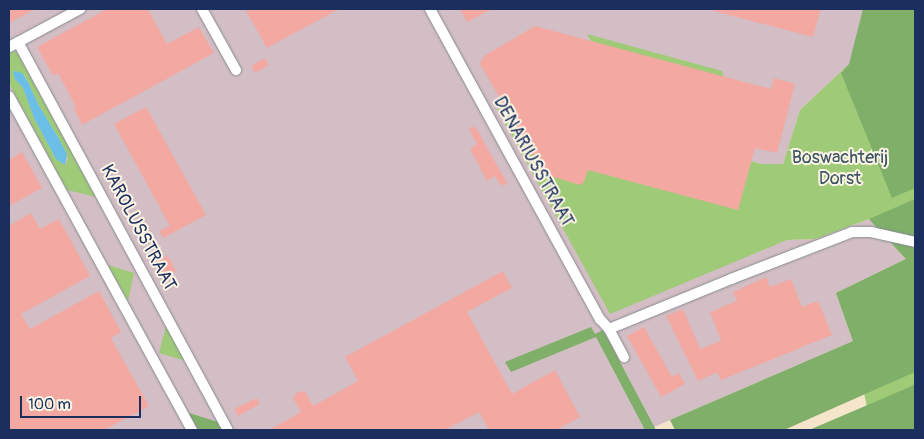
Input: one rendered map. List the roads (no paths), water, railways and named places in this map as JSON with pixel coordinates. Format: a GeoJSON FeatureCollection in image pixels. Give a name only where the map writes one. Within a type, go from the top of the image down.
{"type":"FeatureCollection","features":[{"type":"Feature","properties":{"kind":"street"},"geometry":{"type":"LineString","coordinates":[[14,45],[80,9]]}},
{"type":"Feature","properties":{"kind":"street"},"geometry":{"type":"LineString","coordinates":[[202,9],[236,70]]}},
{"type":"Feature","properties":{"kind":"street","name":"DENARIUSSTRAAT"},"geometry":{"type":"LineString","coordinates":[[430,9],[600,319],[609,329],[624,357]]}},
{"type":"Feature","properties":{"kind":"street","name":"KAROLUSSTRAAT"},"geometry":{"type":"LineString","coordinates":[[14,45],[228,430]]}},
{"type":"Feature","properties":{"kind":"street"},"geometry":{"type":"LineString","coordinates":[[9,96],[192,430]]}},
{"type":"Feature","properties":{"kind":"street"},"geometry":{"type":"LineString","coordinates":[[609,329],[852,232],[871,232],[915,242]]}},
{"type":"Feature","properties":{"kind":"water"},"geometry":{"type":"Polygon","coordinates":[[[13,72],[22,73],[28,82],[38,104],[67,154],[65,165],[56,159],[34,118],[23,88],[15,79],[13,72]]]}},
{"type":"Feature","properties":{"kind":"park label","name":"Boswachterij Dorst"},"geometry":{"type":"Point","coordinates":[840,169]}}]}
